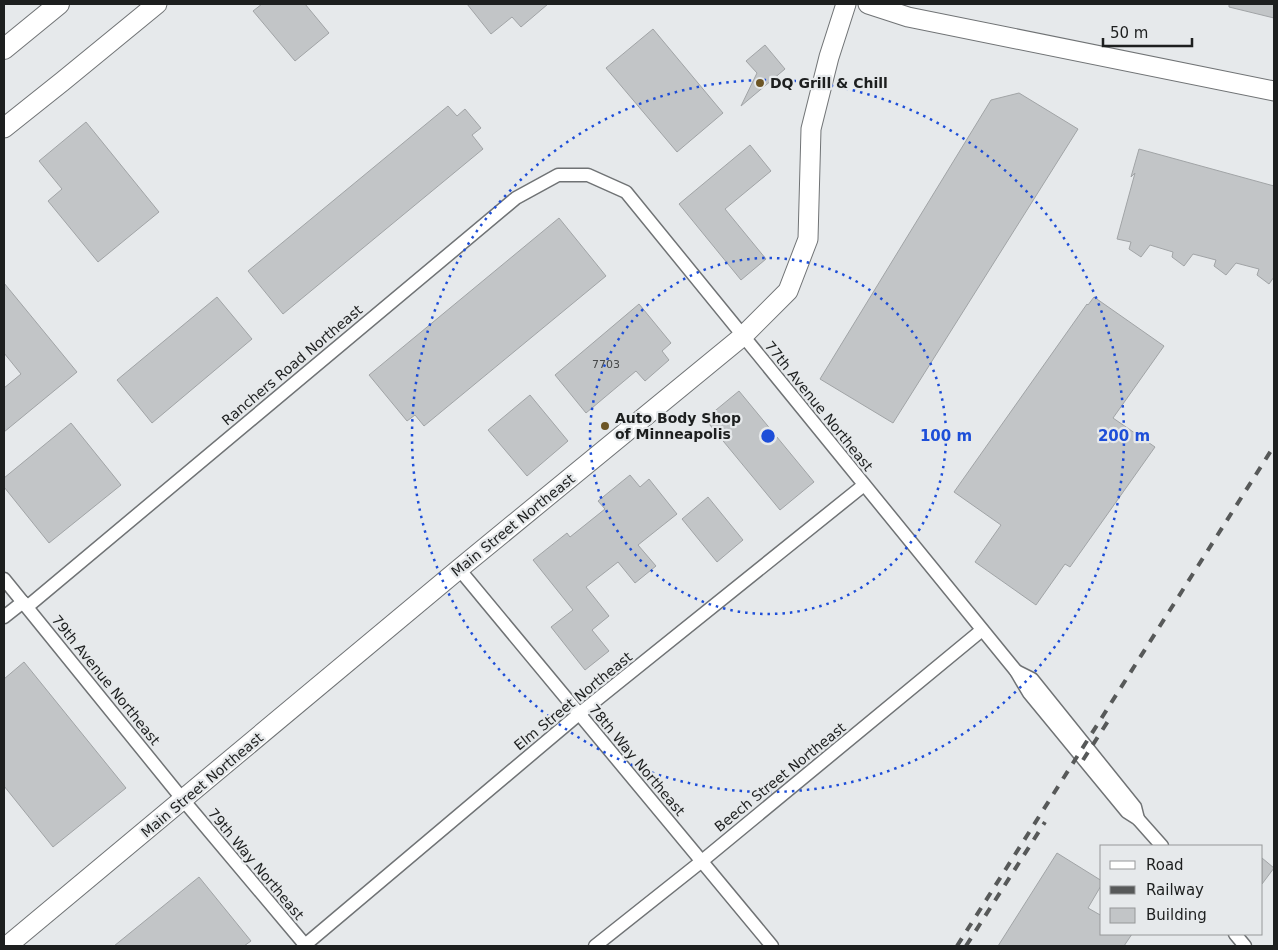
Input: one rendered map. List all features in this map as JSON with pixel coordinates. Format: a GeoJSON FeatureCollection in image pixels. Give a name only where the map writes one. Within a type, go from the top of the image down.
{"type":"FeatureCollection","features":[{"type":"Feature","properties":{"kind":"main road"},"geometry":{"type":"LineString","coordinates":[[4,48],[59,4]]}},
{"type":"Feature","properties":{"kind":"street"},"geometry":{"type":"LineString","coordinates":[[4,128],[157,4]]}},
{"type":"Feature","properties":{"kind":"street","name":"Main Street Northeast"},"geometry":{"type":"LineString","coordinates":[[8,946],[743,336],[788,291],[808,239],[811,129],[829,57],[846,4]]}},
{"type":"Feature","properties":{"kind":"street"},"geometry":{"type":"LineString","coordinates":[[868,4],[908,16],[1274,91]]}},
{"type":"Feature","properties":{"kind":"street","name":"Ranchers Road Northeast"},"geometry":{"type":"LineString","coordinates":[[4,617],[25,604],[516,198],[558,175],[588,175]]}},
{"type":"Feature","properties":{"kind":"street","name":"77th Avenue Northeast"},"geometry":{"type":"LineString","coordinates":[[588,175],[626,192],[1016,671],[1029,693],[1043,711],[1127,812],[1138,819],[1161,845]]}},
{"type":"Feature","properties":{"kind":"street","name":"Elm Street Northeast"},"geometry":{"type":"LineString","coordinates":[[305,946],[579,714],[864,486]]}},
{"type":"Feature","properties":{"kind":"street","name":"78th Way Northeast"},"geometry":{"type":"LineString","coordinates":[[459,570],[772,946]]}},
{"type":"Feature","properties":{"kind":"street","name":"79th Avenue Northeast"},"geometry":{"type":"LineString","coordinates":[[4,579],[184,800]]}},
{"type":"Feature","properties":{"kind":"street","name":"Beech Street Northeast"},"geometry":{"type":"LineString","coordinates":[[595,946],[702,861],[982,630]]}},
{"type":"Feature","properties":{"kind":"street","name":"79th Way Northeast"},"geometry":{"type":"LineString","coordinates":[[184,800],[305,946]]}},
{"type":"Feature","properties":{"kind":"street"},"geometry":{"type":"LineString","coordinates":[[1236,935],[1245,946]]}},
{"type":"Feature","properties":{"kind":"building"},"geometry":{"type":"Polygon","coordinates":[[[262,4],[305,4],[329,33],[295,61],[253,11],[262,4]]]}},
{"type":"Feature","properties":{"kind":"building"},"geometry":{"type":"Polygon","coordinates":[[[467,4],[548,4],[521,27],[512,17],[491,34],[467,4]]]}},
{"type":"Feature","properties":{"kind":"building"},"geometry":{"type":"Polygon","coordinates":[[[1229,4],[1274,4],[1274,18],[1229,7],[1229,4]]]}},
{"type":"Feature","properties":{"kind":"building"},"geometry":{"type":"Polygon","coordinates":[[[653,29],[723,113],[677,152],[606,68],[653,29]]]}},
{"type":"Feature","properties":{"kind":"building","name":"DQ Grill & Chill"},"geometry":{"type":"Polygon","coordinates":[[[765,45],[785,69],[741,106],[757,73],[746,61],[765,45]]]}},
{"type":"Feature","properties":{"kind":"building"},"geometry":{"type":"Polygon","coordinates":[[[1019,93],[1078,129],[893,423],[820,379],[991,100],[1019,93]]]}},
{"type":"Feature","properties":{"kind":"building"},"geometry":{"type":"Polygon","coordinates":[[[448,106],[457,116],[465,109],[481,128],[472,135],[483,149],[283,314],[248,271],[448,106]]]}},
{"type":"Feature","properties":{"kind":"building"},"geometry":{"type":"Polygon","coordinates":[[[86,122],[159,212],[98,262],[48,201],[62,189],[39,161],[86,122]]]}},
{"type":"Feature","properties":{"kind":"building"},"geometry":{"type":"Polygon","coordinates":[[[750,145],[771,171],[725,209],[766,259],[741,280],[679,204],[750,145]]]}},
{"type":"Feature","properties":{"kind":"building"},"geometry":{"type":"Polygon","coordinates":[[[1139,149],[1274,186],[1274,277],[1269,284],[1257,275],[1259,269],[1236,263],[1226,275],[1214,266],[1216,260],[1193,254],[1184,266],[1172,257],[1173,252],[1150,245],[1141,257],[1129,249],[1131,242],[1117,239],[1135,173],[1131,177],[1139,149]]]}},
{"type":"Feature","properties":{"kind":"building"},"geometry":{"type":"Polygon","coordinates":[[[559,218],[606,276],[424,426],[415,415],[407,421],[369,375],[559,218]]]}},
{"type":"Feature","properties":{"kind":"building"},"geometry":{"type":"Polygon","coordinates":[[[4,283],[77,372],[4,432],[4,388],[21,374],[4,353],[4,283]]]}},
{"type":"Feature","properties":{"kind":"building"},"geometry":{"type":"Polygon","coordinates":[[[217,297],[252,339],[152,423],[117,380],[217,297]]]}},
{"type":"Feature","properties":{"kind":"building"},"geometry":{"type":"Polygon","coordinates":[[[1094,297],[1164,346],[1113,418],[1155,447],[1070,567],[1065,564],[1036,605],[975,562],[1001,525],[954,492],[1087,304],[1094,297]]]}},
{"type":"Feature","properties":{"kind":"building"},"geometry":{"type":"Polygon","coordinates":[[[639,304],[671,343],[662,351],[669,360],[645,381],[636,371],[586,413],[555,375],[639,304]]]}},
{"type":"Feature","properties":{"kind":"building"},"geometry":{"type":"Polygon","coordinates":[[[739,391],[814,482],[780,510],[705,419],[739,391]]]}},
{"type":"Feature","properties":{"kind":"building"},"geometry":{"type":"Polygon","coordinates":[[[530,395],[568,441],[527,476],[488,430],[530,395]]]}},
{"type":"Feature","properties":{"kind":"building"},"geometry":{"type":"Polygon","coordinates":[[[71,423],[121,485],[49,543],[4,487],[4,478],[71,423]]]}},
{"type":"Feature","properties":{"kind":"building"},"geometry":{"type":"Polygon","coordinates":[[[630,475],[640,487],[649,479],[677,514],[638,545],[656,566],[635,583],[618,562],[586,587],[609,616],[592,630],[609,651],[585,670],[551,627],[573,610],[533,560],[567,533],[570,537],[605,509],[598,501],[630,475]]]}},
{"type":"Feature","properties":{"kind":"building"},"geometry":{"type":"Polygon","coordinates":[[[708,497],[743,540],[717,562],[682,519],[708,497]]]}},
{"type":"Feature","properties":{"kind":"building"},"geometry":{"type":"Polygon","coordinates":[[[24,662],[126,788],[53,847],[4,786],[4,679],[24,662]]]}},
{"type":"Feature","properties":{"kind":"building"},"geometry":{"type":"Polygon","coordinates":[[[1057,853],[1100,880],[1100,887],[1088,908],[1100,915],[1100,935],[1131,935],[1124,946],[998,946],[1057,853]]]}},
{"type":"Feature","properties":{"kind":"building"},"geometry":{"type":"Polygon","coordinates":[[[1263,859],[1274,868],[1263,883],[1263,859]]]}},
{"type":"Feature","properties":{"kind":"building"},"geometry":{"type":"Polygon","coordinates":[[[199,877],[251,941],[244,946],[114,946],[199,877]]]}},
{"type":"Feature","properties":{"kind":"railway"},"geometry":{"type":"LineString","coordinates":[[957,946],[1274,446]]}},
{"type":"Feature","properties":{"kind":"railway"},"geometry":{"type":"LineString","coordinates":[[1083,760],[1110,718]]}},
{"type":"Feature","properties":{"kind":"railway"},"geometry":{"type":"LineString","coordinates":[[966,946],[1045,822]]}},
{"type":"Feature","properties":{"kind":"place","name":"DQ Grill & Chill"},"geometry":{"type":"Point","coordinates":[760,83]}},
{"type":"Feature","properties":{"kind":"place","name":"Auto Body Shop of Minneapolis"},"geometry":{"type":"Point","coordinates":[605,426]}}]}
